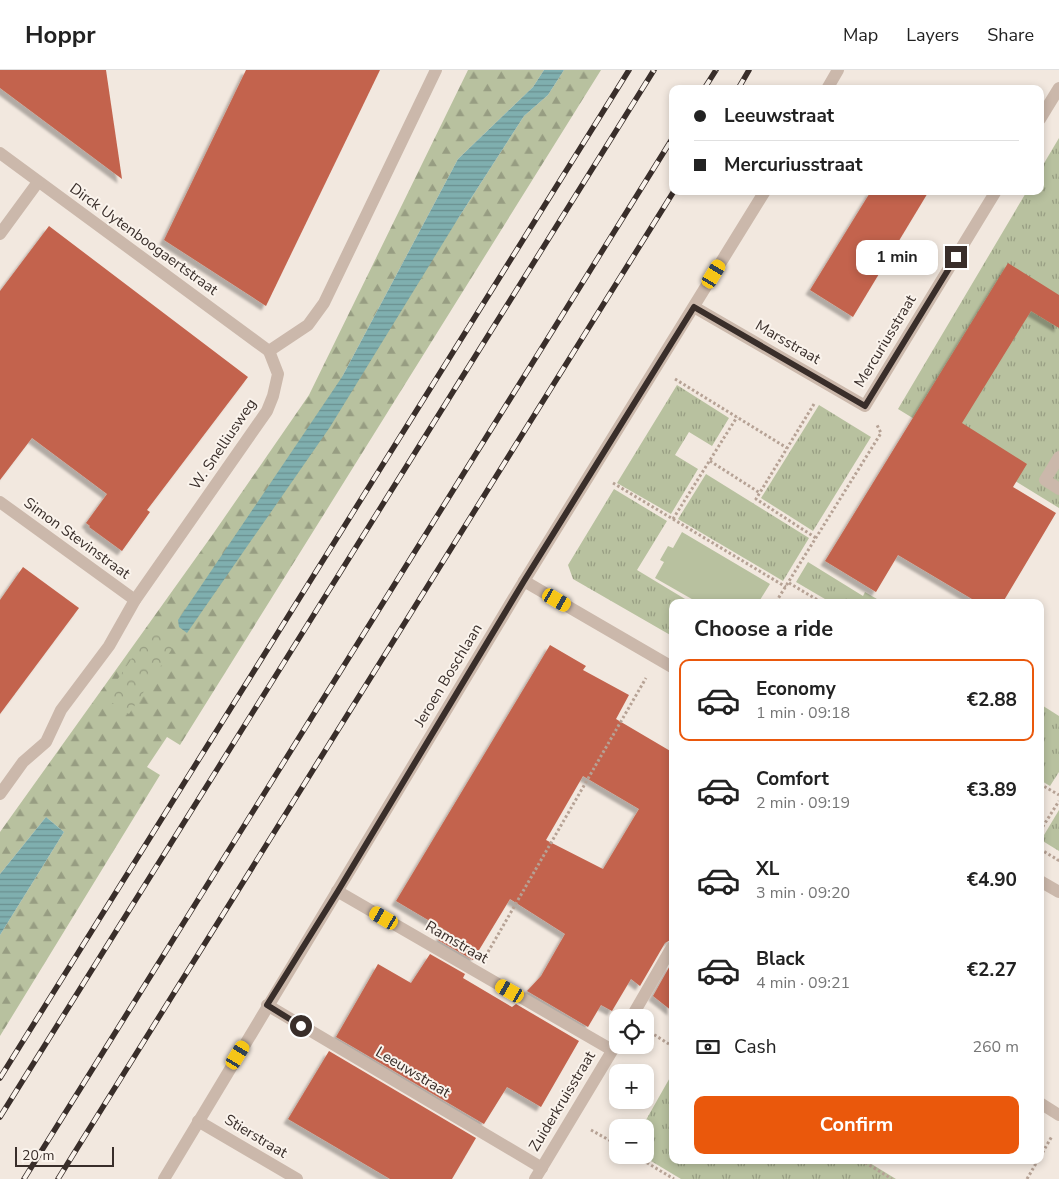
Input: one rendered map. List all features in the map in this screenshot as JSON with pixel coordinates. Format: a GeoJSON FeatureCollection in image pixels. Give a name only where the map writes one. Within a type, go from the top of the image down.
{"type":"FeatureCollection","features":[{"type":"Feature","properties":{"kind":"street"},"geometry":{"type":"LineString","coordinates":[[269,351],[308,325],[324,303],[436,70]]}},
{"type":"Feature","properties":{"kind":"street"},"geometry":{"type":"LineString","coordinates":[[829,85],[838,70]]}},
{"type":"Feature","properties":{"kind":"street"},"geometry":{"type":"LineString","coordinates":[[1044,112],[1059,88]]}},
{"type":"Feature","properties":{"kind":"street","name":"Dirck Uytenboogaertstraat"},"geometry":{"type":"LineString","coordinates":[[0,153],[269,351]]}},
{"type":"Feature","properties":{"kind":"street"},"geometry":{"type":"LineString","coordinates":[[0,234],[38,182]]}},
{"type":"Feature","properties":{"kind":"street","name":"Jeroen Boschlaan"},"geometry":{"type":"LineString","coordinates":[[164,1179],[524,581],[763,195]]}},
{"type":"Feature","properties":{"kind":"street","name":"Mercuriusstraat"},"geometry":{"type":"LineString","coordinates":[[865,406],[994,195]]}},
{"type":"Feature","properties":{"kind":"street","name":"Marsstraat"},"geometry":{"type":"LineString","coordinates":[[694,307],[865,406]]}},
{"type":"Feature","properties":{"kind":"street","name":"W. Snelliusweg"},"geometry":{"type":"LineString","coordinates":[[0,794],[23,762],[46,742],[61,710],[109,646],[134,600],[267,411],[278,374],[269,351]]}},
{"type":"Feature","properties":{"kind":"street"},"geometry":{"type":"LineString","coordinates":[[1059,457],[1045,480],[1059,489]]}},
{"type":"Feature","properties":{"kind":"street","name":"Simon Stevinstraat"},"geometry":{"type":"LineString","coordinates":[[0,502],[134,600]]}},
{"type":"Feature","properties":{"kind":"street"},"geometry":{"type":"LineString","coordinates":[[524,581],[669,665]]}},
{"type":"Feature","properties":{"kind":"street"},"geometry":{"type":"LineString","coordinates":[[1044,883],[1059,892]]}},
{"type":"Feature","properties":{"kind":"street","name":"Ramstraat"},"geometry":{"type":"LineString","coordinates":[[338,891],[476,972],[609,1042]]}},
{"type":"Feature","properties":{"kind":"street"},"geometry":{"type":"LineString","coordinates":[[636,1009],[669,952]]}},
{"type":"Feature","properties":{"kind":"street","name":"Leeuwstraat"},"geometry":{"type":"LineString","coordinates":[[267,1005],[542,1168]]}},
{"type":"Feature","properties":{"kind":"street","name":"Zuiderkruisstraat"},"geometry":{"type":"LineString","coordinates":[[535,1179],[610,1054]]}},
{"type":"Feature","properties":{"kind":"street"},"geometry":{"type":"LineString","coordinates":[[1044,1105],[1059,1114]]}},
{"type":"Feature","properties":{"kind":"street","name":"Stierstraat"},"geometry":{"type":"LineString","coordinates":[[198,1121],[297,1179]]}},
{"type":"Feature","properties":{"kind":"path"},"geometry":{"type":"LineString","coordinates":[[656,368],[788,448]]}},
{"type":"Feature","properties":{"kind":"path"},"geometry":{"type":"LineString","coordinates":[[816,538],[756,499],[826,384]]}},
{"type":"Feature","properties":{"kind":"path"},"geometry":{"type":"LineString","coordinates":[[778,599],[881,433],[865,406]]}},
{"type":"Feature","properties":{"kind":"path"},"geometry":{"type":"LineString","coordinates":[[673,519],[737,417]]}},
{"type":"Feature","properties":{"kind":"path"},"geometry":{"type":"LineString","coordinates":[[710,460],[760,493]]}},
{"type":"Feature","properties":{"kind":"path"},"geometry":{"type":"LineString","coordinates":[[592,471],[786,587]]}},
{"type":"Feature","properties":{"kind":"path"},"geometry":{"type":"LineString","coordinates":[[789,583],[816,599]]}},
{"type":"Feature","properties":{"kind":"path"},"geometry":{"type":"LineString","coordinates":[[476,972],[658,658]]}},
{"type":"Feature","properties":{"kind":"path"},"geometry":{"type":"LineString","coordinates":[[1044,786],[1059,795]]}},
{"type":"Feature","properties":{"kind":"path"},"geometry":{"type":"LineString","coordinates":[[1044,825],[1059,801]]}},
{"type":"Feature","properties":{"kind":"path"},"geometry":{"type":"LineString","coordinates":[[654,1035],[669,1044]]}},
{"type":"Feature","properties":{"kind":"path"},"geometry":{"type":"LineString","coordinates":[[571,1118],[609,1140]]}},
{"type":"Feature","properties":{"kind":"path"},"geometry":{"type":"LineString","coordinates":[[1044,1149],[1054,1132]]}},
{"type":"Feature","properties":{"kind":"path"},"geometry":{"type":"LineString","coordinates":[[649,1164],[674,1179]]}},
{"type":"Feature","properties":{"kind":"path"},"geometry":{"type":"LineString","coordinates":[[868,1164],[892,1179]]}},
{"type":"Feature","properties":{"kind":"path"},"geometry":{"type":"LineString","coordinates":[[1027,1179],[1036,1164]]}},
{"type":"Feature","properties":{"kind":"green space"},"geometry":{"type":"Polygon","coordinates":[[[468,70],[544,70],[533,87],[458,159],[342,377],[459,217],[524,116],[548,95],[564,70],[601,70],[180,745],[167,737],[147,767],[160,775],[0,1036],[0,935],[64,832],[46,817],[0,874],[0,832],[213,534],[309,395],[468,70]]]}},
{"type":"Feature","properties":{"kind":"green space"},"geometry":{"type":"Polygon","coordinates":[[[1059,138],[1059,508],[898,409],[1025,195],[1044,195],[1044,163],[1059,138]]]}},
{"type":"Feature","properties":{"kind":"green space"},"geometry":{"type":"Polygon","coordinates":[[[677,385],[729,418],[712,446],[689,432],[675,455],[698,469],[671,514],[617,483],[677,385]]]}},
{"type":"Feature","properties":{"kind":"green space"},"geometry":{"type":"Polygon","coordinates":[[[819,405],[871,437],[813,531],[761,498],[819,405]]]}},
{"type":"Feature","properties":{"kind":"green space"},"geometry":{"type":"Polygon","coordinates":[[[706,474],[809,538],[783,581],[678,519],[706,474]]]}},
{"type":"Feature","properties":{"kind":"green space"},"geometry":{"type":"Polygon","coordinates":[[[614,489],[667,521],[637,570],[685,599],[669,599],[669,634],[573,579],[568,565],[614,489]]]}},
{"type":"Feature","properties":{"kind":"green space"},"geometry":{"type":"Polygon","coordinates":[[[682,532],[770,584],[761,599],[692,599],[655,578],[664,562],[660,560],[668,546],[673,548],[682,532]]]}},
{"type":"Feature","properties":{"kind":"green space"},"geometry":{"type":"Polygon","coordinates":[[[808,562],[863,596],[865,592],[877,599],[825,599],[796,582],[808,562]]]}},
{"type":"Feature","properties":{"kind":"green space"},"geometry":{"type":"Polygon","coordinates":[[[153,627],[176,643],[129,714],[105,698],[153,627]]]}},
{"type":"Feature","properties":{"kind":"green space"},"geometry":{"type":"Polygon","coordinates":[[[1044,707],[1059,716],[1059,772],[1050,786],[1044,782],[1044,707]]]}},
{"type":"Feature","properties":{"kind":"green space"},"geometry":{"type":"Polygon","coordinates":[[[1059,810],[1059,851],[1044,842],[1044,835],[1059,810]]]}},
{"type":"Feature","properties":{"kind":"green space"},"geometry":{"type":"Polygon","coordinates":[[[669,1079],[669,1164],[872,1164],[896,1179],[681,1179],[654,1163],[654,1119],[647,1119],[654,1109],[669,1079]]]}},
{"type":"Feature","properties":{"kind":"water"},"geometry":{"type":"Polygon","coordinates":[[[544,70],[564,70],[548,95],[524,116],[459,217],[330,427],[187,633],[179,627],[178,620],[342,377],[458,159],[533,87],[544,70]]]}},
{"type":"Feature","properties":{"kind":"water"},"geometry":{"type":"Polygon","coordinates":[[[46,817],[64,832],[0,935],[0,874],[46,817]]]}},
{"type":"Feature","properties":{"kind":"building"},"geometry":{"type":"Polygon","coordinates":[[[0,70],[106,70],[122,179],[0,88],[0,70]]]}},
{"type":"Feature","properties":{"kind":"building"},"geometry":{"type":"Polygon","coordinates":[[[246,70],[380,70],[266,306],[164,240],[246,70]]]}},
{"type":"Feature","properties":{"kind":"building"},"geometry":{"type":"Polygon","coordinates":[[[869,195],[927,195],[853,317],[810,290],[869,195]]]}},
{"type":"Feature","properties":{"kind":"building"},"geometry":{"type":"Polygon","coordinates":[[[49,226],[248,377],[147,510],[150,512],[122,551],[86,523],[107,494],[32,438],[0,480],[0,291],[49,226]]]}},
{"type":"Feature","properties":{"kind":"building"},"geometry":{"type":"Polygon","coordinates":[[[1008,263],[1059,295],[1059,328],[1031,311],[962,423],[1027,464],[1013,487],[1056,513],[1005,599],[972,599],[898,555],[876,592],[825,561],[1008,263]]]}},
{"type":"Feature","properties":{"kind":"building"},"geometry":{"type":"Polygon","coordinates":[[[23,567],[79,608],[0,714],[0,600],[23,567]]]}},
{"type":"Feature","properties":{"kind":"building"},"geometry":{"type":"Polygon","coordinates":[[[550,645],[586,666],[583,670],[629,695],[616,719],[669,750],[669,941],[665,943],[640,986],[631,979],[613,1009],[609,1009],[601,1005],[588,1027],[527,991],[541,976],[565,934],[510,899],[473,960],[438,940],[445,930],[396,901],[550,645]],[[583,776],[546,840],[603,869],[639,809],[583,776]]]}},
{"type":"Feature","properties":{"kind":"building"},"geometry":{"type":"Polygon","coordinates":[[[430,954],[465,974],[463,978],[512,1007],[516,1004],[579,1041],[541,1107],[507,1087],[484,1124],[336,1037],[378,964],[411,983],[430,954]]]}},
{"type":"Feature","properties":{"kind":"building"},"geometry":{"type":"Polygon","coordinates":[[[669,967],[669,1009],[653,996],[669,967]]]}},
{"type":"Feature","properties":{"kind":"building"},"geometry":{"type":"Polygon","coordinates":[[[329,1051],[476,1138],[452,1179],[390,1179],[288,1119],[329,1051]]]}},
{"type":"Feature","properties":{"kind":"railway"},"geometry":{"type":"LineString","coordinates":[[0,1078],[629,70]]}},
{"type":"Feature","properties":{"kind":"railway"},"geometry":{"type":"LineString","coordinates":[[0,1117],[654,70]]}},
{"type":"Feature","properties":{"kind":"railway"},"geometry":{"type":"LineString","coordinates":[[707,85],[716,70]]}},
{"type":"Feature","properties":{"kind":"railway"},"geometry":{"type":"LineString","coordinates":[[740,85],[749,70]]}},
{"type":"Feature","properties":{"kind":"railway"},"geometry":{"type":"LineString","coordinates":[[24,1179],[669,144]]}},
{"type":"Feature","properties":{"kind":"railway"},"geometry":{"type":"LineString","coordinates":[[58,1179],[672,195]]}},
{"type":"Feature","properties":{"kind":"route"},"geometry":{"type":"LineString","coordinates":[[301,1026],[267,1005],[338,891],[524,581],[694,307],[865,406],[956,257]]}}]}
